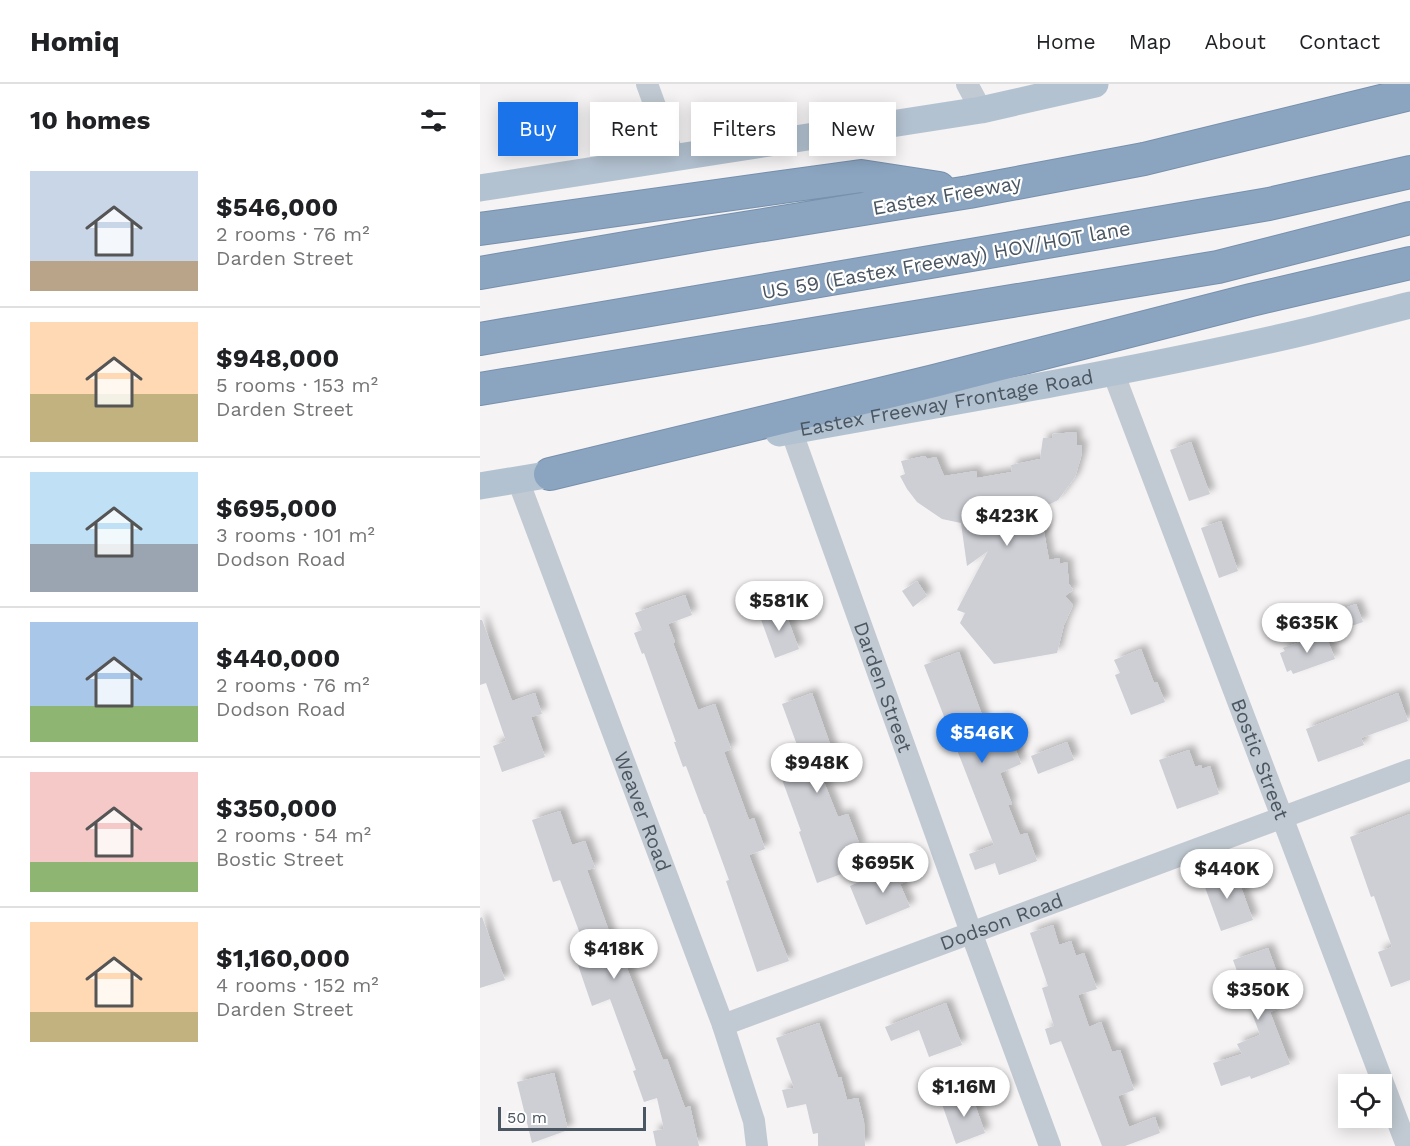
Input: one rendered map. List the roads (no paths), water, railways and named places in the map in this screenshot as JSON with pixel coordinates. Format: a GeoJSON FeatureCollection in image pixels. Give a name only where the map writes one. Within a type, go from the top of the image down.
{"type":"FeatureCollection","features":[{"type":"Feature","properties":{"kind":"highway","name":"Eastex Freeway"},"geometry":{"type":"LineString","coordinates":[[480,273],[969,192],[1144,159],[1410,94]]}},
{"type":"Feature","properties":{"kind":"highway","name":"US 59 (Eastex Freeway) HOV/HOT lane"},"geometry":{"type":"LineString","coordinates":[[480,339],[1269,204],[1410,172]]}},
{"type":"Feature","properties":{"kind":"highway"},"geometry":{"type":"LineString","coordinates":[[480,229],[861,176],[969,192]]}},
{"type":"Feature","properties":{"kind":"highway"},"geometry":{"type":"LineString","coordinates":[[480,389],[1218,267],[1410,218]]}},
{"type":"Feature","properties":{"kind":"highway"},"geometry":{"type":"LineString","coordinates":[[550,474],[923,384],[1251,300],[1410,263]]}},
{"type":"Feature","properties":{"kind":"main road"},"geometry":{"type":"LineString","coordinates":[[480,188],[981,110],[1095,84]]}},
{"type":"Feature","properties":{"kind":"main road","name":"Eastex Freeway Frontage Road"},"geometry":{"type":"LineString","coordinates":[[480,486],[1113,372],[1288,336],[1410,305]]}},
{"type":"Feature","properties":{"kind":"street"},"geometry":{"type":"LineString","coordinates":[[647,84],[674,158]]}},
{"type":"Feature","properties":{"kind":"street"},"geometry":{"type":"LineString","coordinates":[[967,84],[981,110]]}},
{"type":"Feature","properties":{"kind":"street","name":"Bostic Street"},"geometry":{"type":"LineString","coordinates":[[1113,372],[1280,818],[1407,1146]]}},
{"type":"Feature","properties":{"kind":"street","name":"Darden Street"},"geometry":{"type":"LineString","coordinates":[[791,430],[1050,1146]]}},
{"type":"Feature","properties":{"kind":"street","name":"Weaver Road"},"geometry":{"type":"LineString","coordinates":[[518,480],[723,1025],[754,1121],[757,1146]]}},
{"type":"Feature","properties":{"kind":"street","name":"Dodson Road"},"geometry":{"type":"LineString","coordinates":[[723,1025],[1410,770]]}}]}
